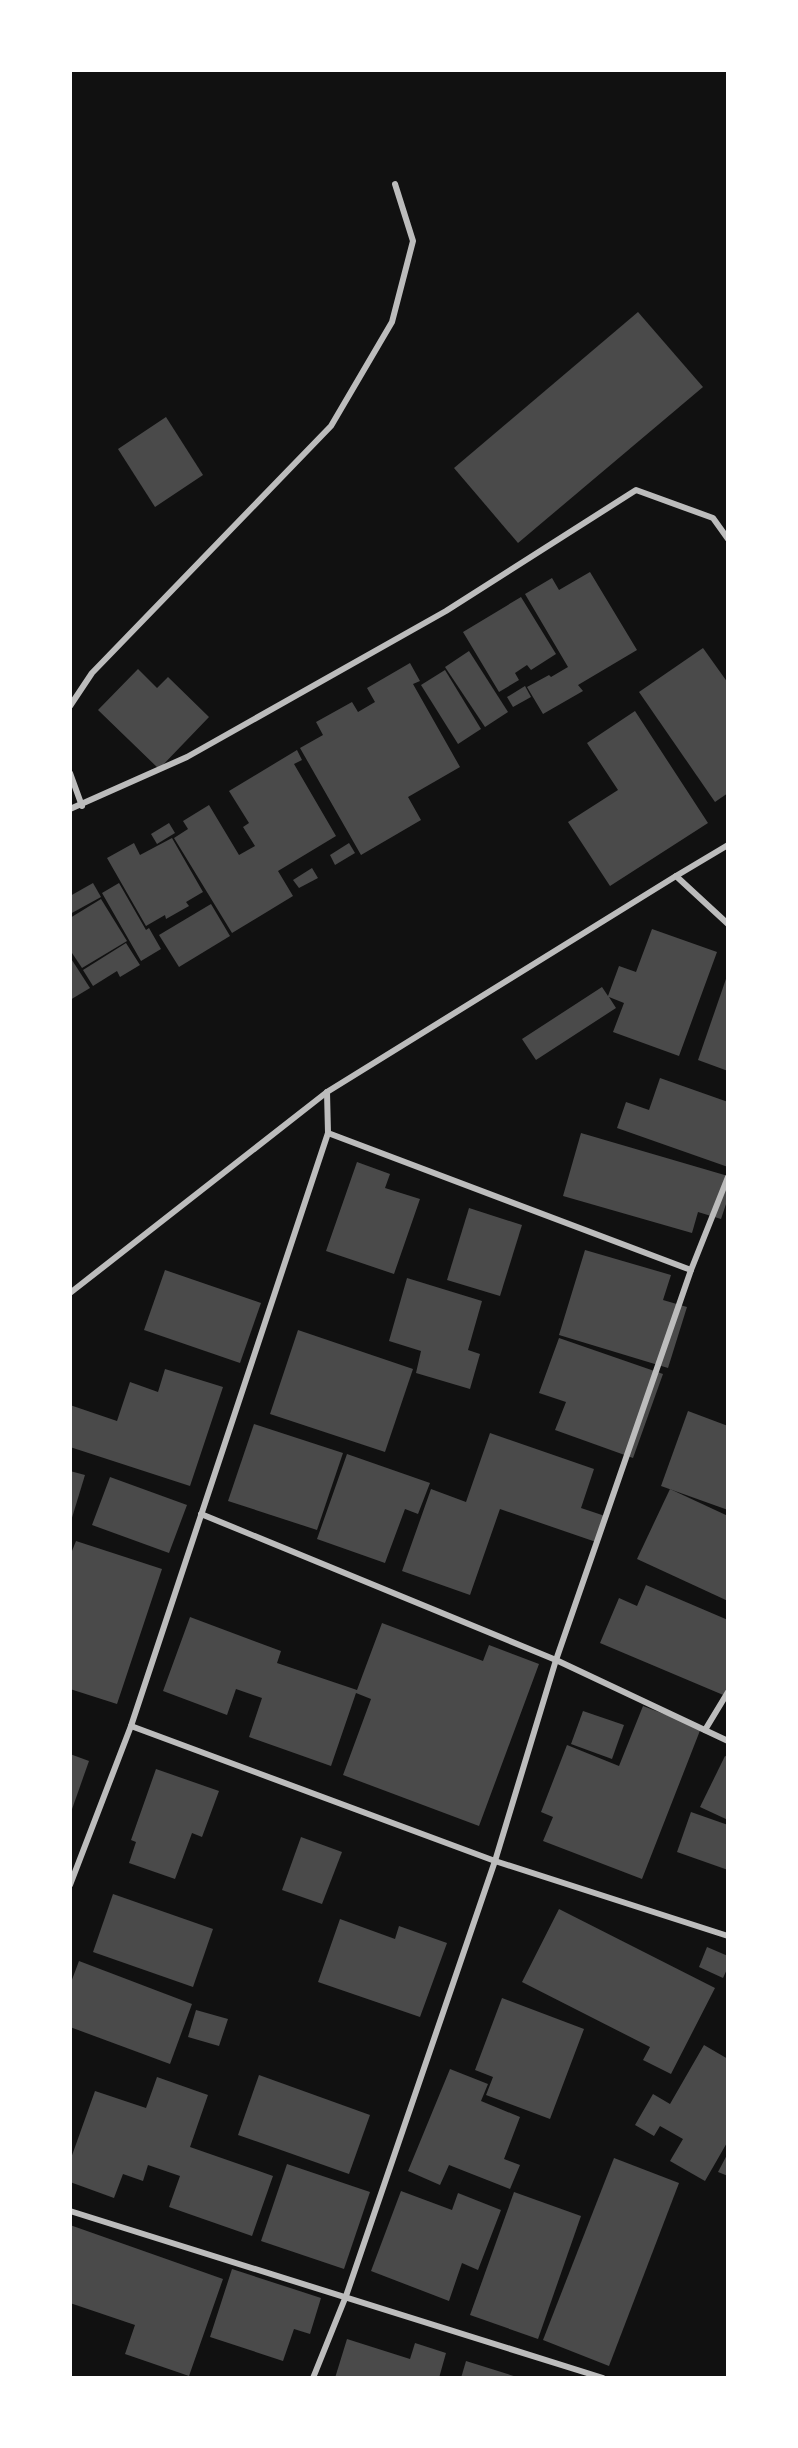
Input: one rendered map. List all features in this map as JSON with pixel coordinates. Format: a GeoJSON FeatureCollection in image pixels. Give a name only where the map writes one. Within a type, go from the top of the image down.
{"type":"FeatureCollection","features":[{"type":"Feature","properties":{"kind":"street"},"geometry":{"type":"LineString","coordinates":[[70,706],[92,673],[331,426],[392,322],[413,241],[395,184]]}},
{"type":"Feature","properties":{"kind":"street"},"geometry":{"type":"LineString","coordinates":[[70,809],[82,806],[187,757],[446,611],[636,490],[713,518],[728,539]]}},
{"type":"Feature","properties":{"kind":"street"},"geometry":{"type":"LineString","coordinates":[[70,773],[82,806]]}},
{"type":"Feature","properties":{"kind":"street"},"geometry":{"type":"LineString","coordinates":[[70,1293],[327,1092],[728,845]]}},
{"type":"Feature","properties":{"kind":"street"},"geometry":{"type":"LineString","coordinates":[[676,876],[728,924]]}},
{"type":"Feature","properties":{"kind":"street"},"geometry":{"type":"LineString","coordinates":[[70,1885],[131,1726],[328,1133],[327,1092]]}},
{"type":"Feature","properties":{"kind":"street"},"geometry":{"type":"LineString","coordinates":[[328,1133],[691,1270]]}},
{"type":"Feature","properties":{"kind":"street"},"geometry":{"type":"LineString","coordinates":[[313,2378],[346,2296],[495,1861],[556,1660],[691,1270],[728,1177]]}},
{"type":"Feature","properties":{"kind":"street"},"geometry":{"type":"LineString","coordinates":[[201,1514],[556,1660],[728,1741]]}},
{"type":"Feature","properties":{"kind":"street"},"geometry":{"type":"LineString","coordinates":[[705,1730],[728,1692]]}},
{"type":"Feature","properties":{"kind":"street"},"geometry":{"type":"LineString","coordinates":[[131,1726],[495,1861],[728,1936]]}},
{"type":"Feature","properties":{"kind":"street"},"geometry":{"type":"LineString","coordinates":[[70,2211],[603,2378]]}},
{"type":"Feature","properties":{"kind":"building"},"geometry":{"type":"Polygon","coordinates":[[[638,312],[703,387],[518,543],[454,468],[638,312]]]}},
{"type":"Feature","properties":{"kind":"building"},"geometry":{"type":"Polygon","coordinates":[[[166,417],[203,475],[155,507],[118,449],[166,417]]]}},
{"type":"Feature","properties":{"kind":"building"},"geometry":{"type":"Polygon","coordinates":[[[590,572],[637,650],[578,685],[583,691],[543,714],[527,687],[568,667],[525,594],[552,578],[559,590],[590,572]]]}},
{"type":"Feature","properties":{"kind":"building"},"geometry":{"type":"Polygon","coordinates":[[[521,597],[556,654],[531,670],[527,665],[515,673],[519,680],[499,692],[463,632],[521,597]]]}},
{"type":"Feature","properties":{"kind":"building"},"geometry":{"type":"Polygon","coordinates":[[[703,648],[728,683],[728,793],[715,802],[639,692],[703,648]]]}},
{"type":"Feature","properties":{"kind":"building"},"geometry":{"type":"Polygon","coordinates":[[[469,651],[508,712],[485,727],[445,667],[469,651]]]}},
{"type":"Feature","properties":{"kind":"building"},"geometry":{"type":"Polygon","coordinates":[[[410,663],[420,681],[413,684],[460,767],[408,797],[421,820],[361,855],[300,748],[323,735],[316,722],[352,702],[358,712],[375,702],[367,688],[410,663]]]}},
{"type":"Feature","properties":{"kind":"building"},"geometry":{"type":"Polygon","coordinates":[[[138,669],[157,688],[168,677],[209,717],[159,769],[98,710],[138,669]]]}},
{"type":"Feature","properties":{"kind":"building"},"geometry":{"type":"Polygon","coordinates":[[[445,670],[481,729],[458,744],[421,685],[445,670]]]}},
{"type":"Feature","properties":{"kind":"building"},"geometry":{"type":"Polygon","coordinates":[[[525,686],[531,697],[513,707],[507,697],[525,686]]]}},
{"type":"Feature","properties":{"kind":"building"},"geometry":{"type":"Polygon","coordinates":[[[635,711],[708,823],[610,886],[568,822],[618,790],[587,743],[635,711]]]}},
{"type":"Feature","properties":{"kind":"building"},"geometry":{"type":"Polygon","coordinates":[[[297,750],[302,760],[294,764],[336,836],[278,871],[293,896],[232,933],[174,838],[188,829],[183,821],[209,805],[239,855],[255,846],[243,827],[249,823],[229,791],[297,750]]]}},
{"type":"Feature","properties":{"kind":"building"},"geometry":{"type":"Polygon","coordinates":[[[169,823],[175,833],[157,844],[151,834],[169,823]]]}},
{"type":"Feature","properties":{"kind":"building"},"geometry":{"type":"Polygon","coordinates":[[[172,838],[203,892],[186,902],[189,906],[166,919],[165,915],[146,926],[107,858],[134,843],[140,855],[172,838]]]}},
{"type":"Feature","properties":{"kind":"building"},"geometry":{"type":"Polygon","coordinates":[[[349,843],[355,853],[335,865],[330,855],[349,843]]]}},
{"type":"Feature","properties":{"kind":"building"},"geometry":{"type":"Polygon","coordinates":[[[312,868],[318,878],[299,888],[293,880],[312,868]]]}},
{"type":"Feature","properties":{"kind":"building"},"geometry":{"type":"Polygon","coordinates":[[[93,883],[101,897],[70,914],[70,896],[93,883]]]}},
{"type":"Feature","properties":{"kind":"building"},"geometry":{"type":"Polygon","coordinates":[[[119,883],[146,930],[149,928],[161,949],[141,961],[102,893],[119,883]]]}},
{"type":"Feature","properties":{"kind":"building"},"geometry":{"type":"Polygon","coordinates":[[[101,899],[127,941],[82,968],[70,950],[70,918],[101,899]]]}},
{"type":"Feature","properties":{"kind":"building"},"geometry":{"type":"Polygon","coordinates":[[[211,904],[230,936],[179,967],[159,935],[211,904]]]}},
{"type":"Feature","properties":{"kind":"building"},"geometry":{"type":"Polygon","coordinates":[[[652,929],[717,952],[679,1056],[613,1032],[624,1003],[609,997],[616,1008],[536,1060],[522,1039],[602,987],[608,996],[619,966],[636,972],[652,929]]]}},
{"type":"Feature","properties":{"kind":"building"},"geometry":{"type":"Polygon","coordinates":[[[126,943],[140,965],[120,977],[117,971],[93,986],[83,970],[126,943]]]}},
{"type":"Feature","properties":{"kind":"building"},"geometry":{"type":"Polygon","coordinates":[[[70,957],[90,988],[70,1000],[70,957]]]}},
{"type":"Feature","properties":{"kind":"building"},"geometry":{"type":"Polygon","coordinates":[[[728,976],[728,1071],[698,1060],[728,976]]]}},
{"type":"Feature","properties":{"kind":"building"},"geometry":{"type":"Polygon","coordinates":[[[660,1078],[728,1102],[728,1167],[617,1128],[626,1102],[649,1110],[660,1078]]]}},
{"type":"Feature","properties":{"kind":"building"},"geometry":{"type":"Polygon","coordinates":[[[581,1133],[728,1176],[728,1198],[721,1219],[698,1212],[692,1233],[563,1196],[581,1133]]]}},
{"type":"Feature","properties":{"kind":"building"},"geometry":{"type":"Polygon","coordinates":[[[357,1162],[390,1174],[385,1188],[420,1199],[394,1274],[326,1251],[357,1162]]]}},
{"type":"Feature","properties":{"kind":"building"},"geometry":{"type":"Polygon","coordinates":[[[469,1208],[522,1225],[500,1296],[447,1280],[469,1208]]]}},
{"type":"Feature","properties":{"kind":"building"},"geometry":{"type":"Polygon","coordinates":[[[585,1250],[671,1275],[663,1300],[687,1307],[668,1368],[559,1335],[585,1250]]]}},
{"type":"Feature","properties":{"kind":"building"},"geometry":{"type":"Polygon","coordinates":[[[165,1270],[261,1303],[240,1363],[144,1330],[165,1270]]]}},
{"type":"Feature","properties":{"kind":"building"},"geometry":{"type":"Polygon","coordinates":[[[407,1278],[482,1301],[468,1350],[480,1354],[470,1389],[416,1373],[421,1351],[389,1341],[407,1278]]]}},
{"type":"Feature","properties":{"kind":"building"},"geometry":{"type":"Polygon","coordinates":[[[298,1330],[413,1369],[385,1452],[270,1414],[298,1330]]]}},
{"type":"Feature","properties":{"kind":"building"},"geometry":{"type":"Polygon","coordinates":[[[559,1338],[663,1374],[633,1458],[555,1430],[566,1402],[539,1393],[559,1338]]]}},
{"type":"Feature","properties":{"kind":"building"},"geometry":{"type":"Polygon","coordinates":[[[165,1369],[223,1387],[190,1486],[70,1447],[70,1405],[117,1421],[130,1382],[158,1392],[165,1369]]]}},
{"type":"Feature","properties":{"kind":"building"},"geometry":{"type":"Polygon","coordinates":[[[688,1411],[728,1426],[728,1510],[661,1486],[688,1411]]]}},
{"type":"Feature","properties":{"kind":"building"},"geometry":{"type":"Polygon","coordinates":[[[254,1424],[343,1453],[317,1530],[228,1501],[254,1424]]]}},
{"type":"Feature","properties":{"kind":"building"},"geometry":{"type":"Polygon","coordinates":[[[490,1433],[594,1469],[581,1508],[605,1516],[596,1542],[500,1509],[470,1595],[402,1571],[431,1489],[466,1502],[490,1433]]]}},
{"type":"Feature","properties":{"kind":"building"},"geometry":{"type":"Polygon","coordinates":[[[347,1454],[430,1483],[418,1514],[405,1509],[385,1563],[317,1539],[347,1454]]]}},
{"type":"Feature","properties":{"kind":"building"},"geometry":{"type":"Polygon","coordinates":[[[70,1471],[85,1475],[71,1521],[70,1521],[70,1471]]]}},
{"type":"Feature","properties":{"kind":"building"},"geometry":{"type":"Polygon","coordinates":[[[110,1477],[187,1505],[169,1553],[92,1525],[110,1477]]]}},
{"type":"Feature","properties":{"kind":"building"},"geometry":{"type":"Polygon","coordinates":[[[670,1489],[728,1516],[728,1601],[637,1559],[670,1489]]]}},
{"type":"Feature","properties":{"kind":"building"},"geometry":{"type":"Polygon","coordinates":[[[76,1541],[162,1569],[117,1704],[70,1689],[70,1556],[76,1541]]]}},
{"type":"Feature","properties":{"kind":"building"},"geometry":{"type":"Polygon","coordinates":[[[646,1585],[728,1620],[728,1697],[600,1643],[619,1598],[637,1606],[646,1585]]]}},
{"type":"Feature","properties":{"kind":"building"},"geometry":{"type":"Polygon","coordinates":[[[190,1617],[281,1651],[277,1663],[357,1690],[382,1623],[483,1661],[489,1645],[539,1664],[479,1826],[343,1775],[371,1699],[356,1693],[331,1766],[249,1737],[262,1698],[236,1689],[227,1715],[163,1691],[190,1617]]]}},
{"type":"Feature","properties":{"kind":"building"},"geometry":{"type":"Polygon","coordinates":[[[643,1706],[701,1728],[642,1879],[543,1841],[553,1817],[541,1812],[567,1745],[619,1766],[643,1706]]]}},
{"type":"Feature","properties":{"kind":"building"},"geometry":{"type":"Polygon","coordinates":[[[583,1711],[624,1725],[612,1759],[571,1744],[583,1711]]]}},
{"type":"Feature","properties":{"kind":"building"},"geometry":{"type":"Polygon","coordinates":[[[70,1754],[89,1761],[71,1812],[70,1812],[70,1754]]]}},
{"type":"Feature","properties":{"kind":"building"},"geometry":{"type":"Polygon","coordinates":[[[725,1756],[728,1757],[728,1820],[700,1807],[725,1756]]]}},
{"type":"Feature","properties":{"kind":"building"},"geometry":{"type":"Polygon","coordinates":[[[156,1769],[219,1791],[202,1837],[192,1833],[175,1879],[129,1863],[136,1842],[131,1840],[156,1769]]]}},
{"type":"Feature","properties":{"kind":"building"},"geometry":{"type":"Polygon","coordinates":[[[691,1812],[728,1825],[728,1870],[677,1852],[691,1812]]]}},
{"type":"Feature","properties":{"kind":"building"},"geometry":{"type":"Polygon","coordinates":[[[301,1837],[342,1852],[322,1904],[282,1890],[301,1837]]]}},
{"type":"Feature","properties":{"kind":"building"},"geometry":{"type":"Polygon","coordinates":[[[113,1894],[213,1929],[193,1987],[93,1952],[113,1894]]]}},
{"type":"Feature","properties":{"kind":"building"},"geometry":{"type":"Polygon","coordinates":[[[559,1909],[715,1988],[671,2074],[643,2060],[650,2047],[522,1982],[559,1909]]]}},
{"type":"Feature","properties":{"kind":"building"},"geometry":{"type":"Polygon","coordinates":[[[340,1919],[395,1939],[399,1926],[447,1943],[420,2017],[318,1982],[340,1919]]]}},
{"type":"Feature","properties":{"kind":"building"},"geometry":{"type":"Polygon","coordinates":[[[707,1947],[728,1956],[728,1967],[723,1978],[699,1967],[707,1947]]]}},
{"type":"Feature","properties":{"kind":"building"},"geometry":{"type":"Polygon","coordinates":[[[79,1961],[192,2004],[170,2064],[70,2027],[70,1985],[79,1961]]]}},
{"type":"Feature","properties":{"kind":"building"},"geometry":{"type":"Polygon","coordinates":[[[502,1998],[584,2029],[550,2119],[486,2095],[493,2077],[475,2070],[502,1998]]]}},
{"type":"Feature","properties":{"kind":"building"},"geometry":{"type":"Polygon","coordinates":[[[196,2010],[228,2019],[219,2046],[188,2037],[196,2010]]]}},
{"type":"Feature","properties":{"kind":"building"},"geometry":{"type":"Polygon","coordinates":[[[704,2045],[728,2059],[728,2141],[705,2181],[670,2161],[683,2139],[660,2126],[654,2136],[635,2125],[653,2094],[670,2104],[704,2045]]]}},
{"type":"Feature","properties":{"kind":"building"},"geometry":{"type":"Polygon","coordinates":[[[450,2069],[488,2084],[481,2101],[520,2117],[504,2159],[520,2165],[510,2189],[449,2165],[440,2185],[408,2171],[450,2069]]]}},
{"type":"Feature","properties":{"kind":"building"},"geometry":{"type":"Polygon","coordinates":[[[259,2075],[370,2115],[349,2174],[238,2135],[259,2075]]]}},
{"type":"Feature","properties":{"kind":"building"},"geometry":{"type":"Polygon","coordinates":[[[157,2077],[208,2095],[190,2147],[273,2176],[252,2236],[169,2207],[180,2176],[148,2165],[143,2181],[123,2174],[114,2198],[70,2182],[70,2161],[95,2091],[146,2108],[157,2077]]]}},
{"type":"Feature","properties":{"kind":"building"},"geometry":{"type":"Polygon","coordinates":[[[728,2153],[728,2176],[718,2172],[728,2153]]]}},
{"type":"Feature","properties":{"kind":"building"},"geometry":{"type":"Polygon","coordinates":[[[614,2158],[679,2183],[609,2366],[543,2340],[614,2158]]]}},
{"type":"Feature","properties":{"kind":"building"},"geometry":{"type":"Polygon","coordinates":[[[287,2164],[370,2192],[344,2269],[261,2241],[287,2164]]]}},
{"type":"Feature","properties":{"kind":"building"},"geometry":{"type":"Polygon","coordinates":[[[401,2191],[452,2210],[458,2193],[501,2210],[478,2270],[462,2263],[449,2301],[371,2271],[401,2191]]]}},
{"type":"Feature","properties":{"kind":"building"},"geometry":{"type":"Polygon","coordinates":[[[514,2192],[581,2216],[538,2339],[470,2315],[514,2192]]]}},
{"type":"Feature","properties":{"kind":"building"},"geometry":{"type":"Polygon","coordinates":[[[70,2225],[223,2279],[189,2376],[125,2354],[135,2325],[70,2303],[70,2225]]]}},
{"type":"Feature","properties":{"kind":"building"},"geometry":{"type":"Polygon","coordinates":[[[232,2269],[321,2298],[310,2334],[294,2329],[283,2361],[210,2337],[232,2269]]]}},
{"type":"Feature","properties":{"kind":"building"},"geometry":{"type":"Polygon","coordinates":[[[347,2339],[410,2359],[415,2343],[446,2353],[439,2378],[335,2378],[347,2339]]]}},
{"type":"Feature","properties":{"kind":"building"},"geometry":{"type":"Polygon","coordinates":[[[466,2361],[517,2377],[517,2378],[461,2378],[466,2361]]]}}]}
